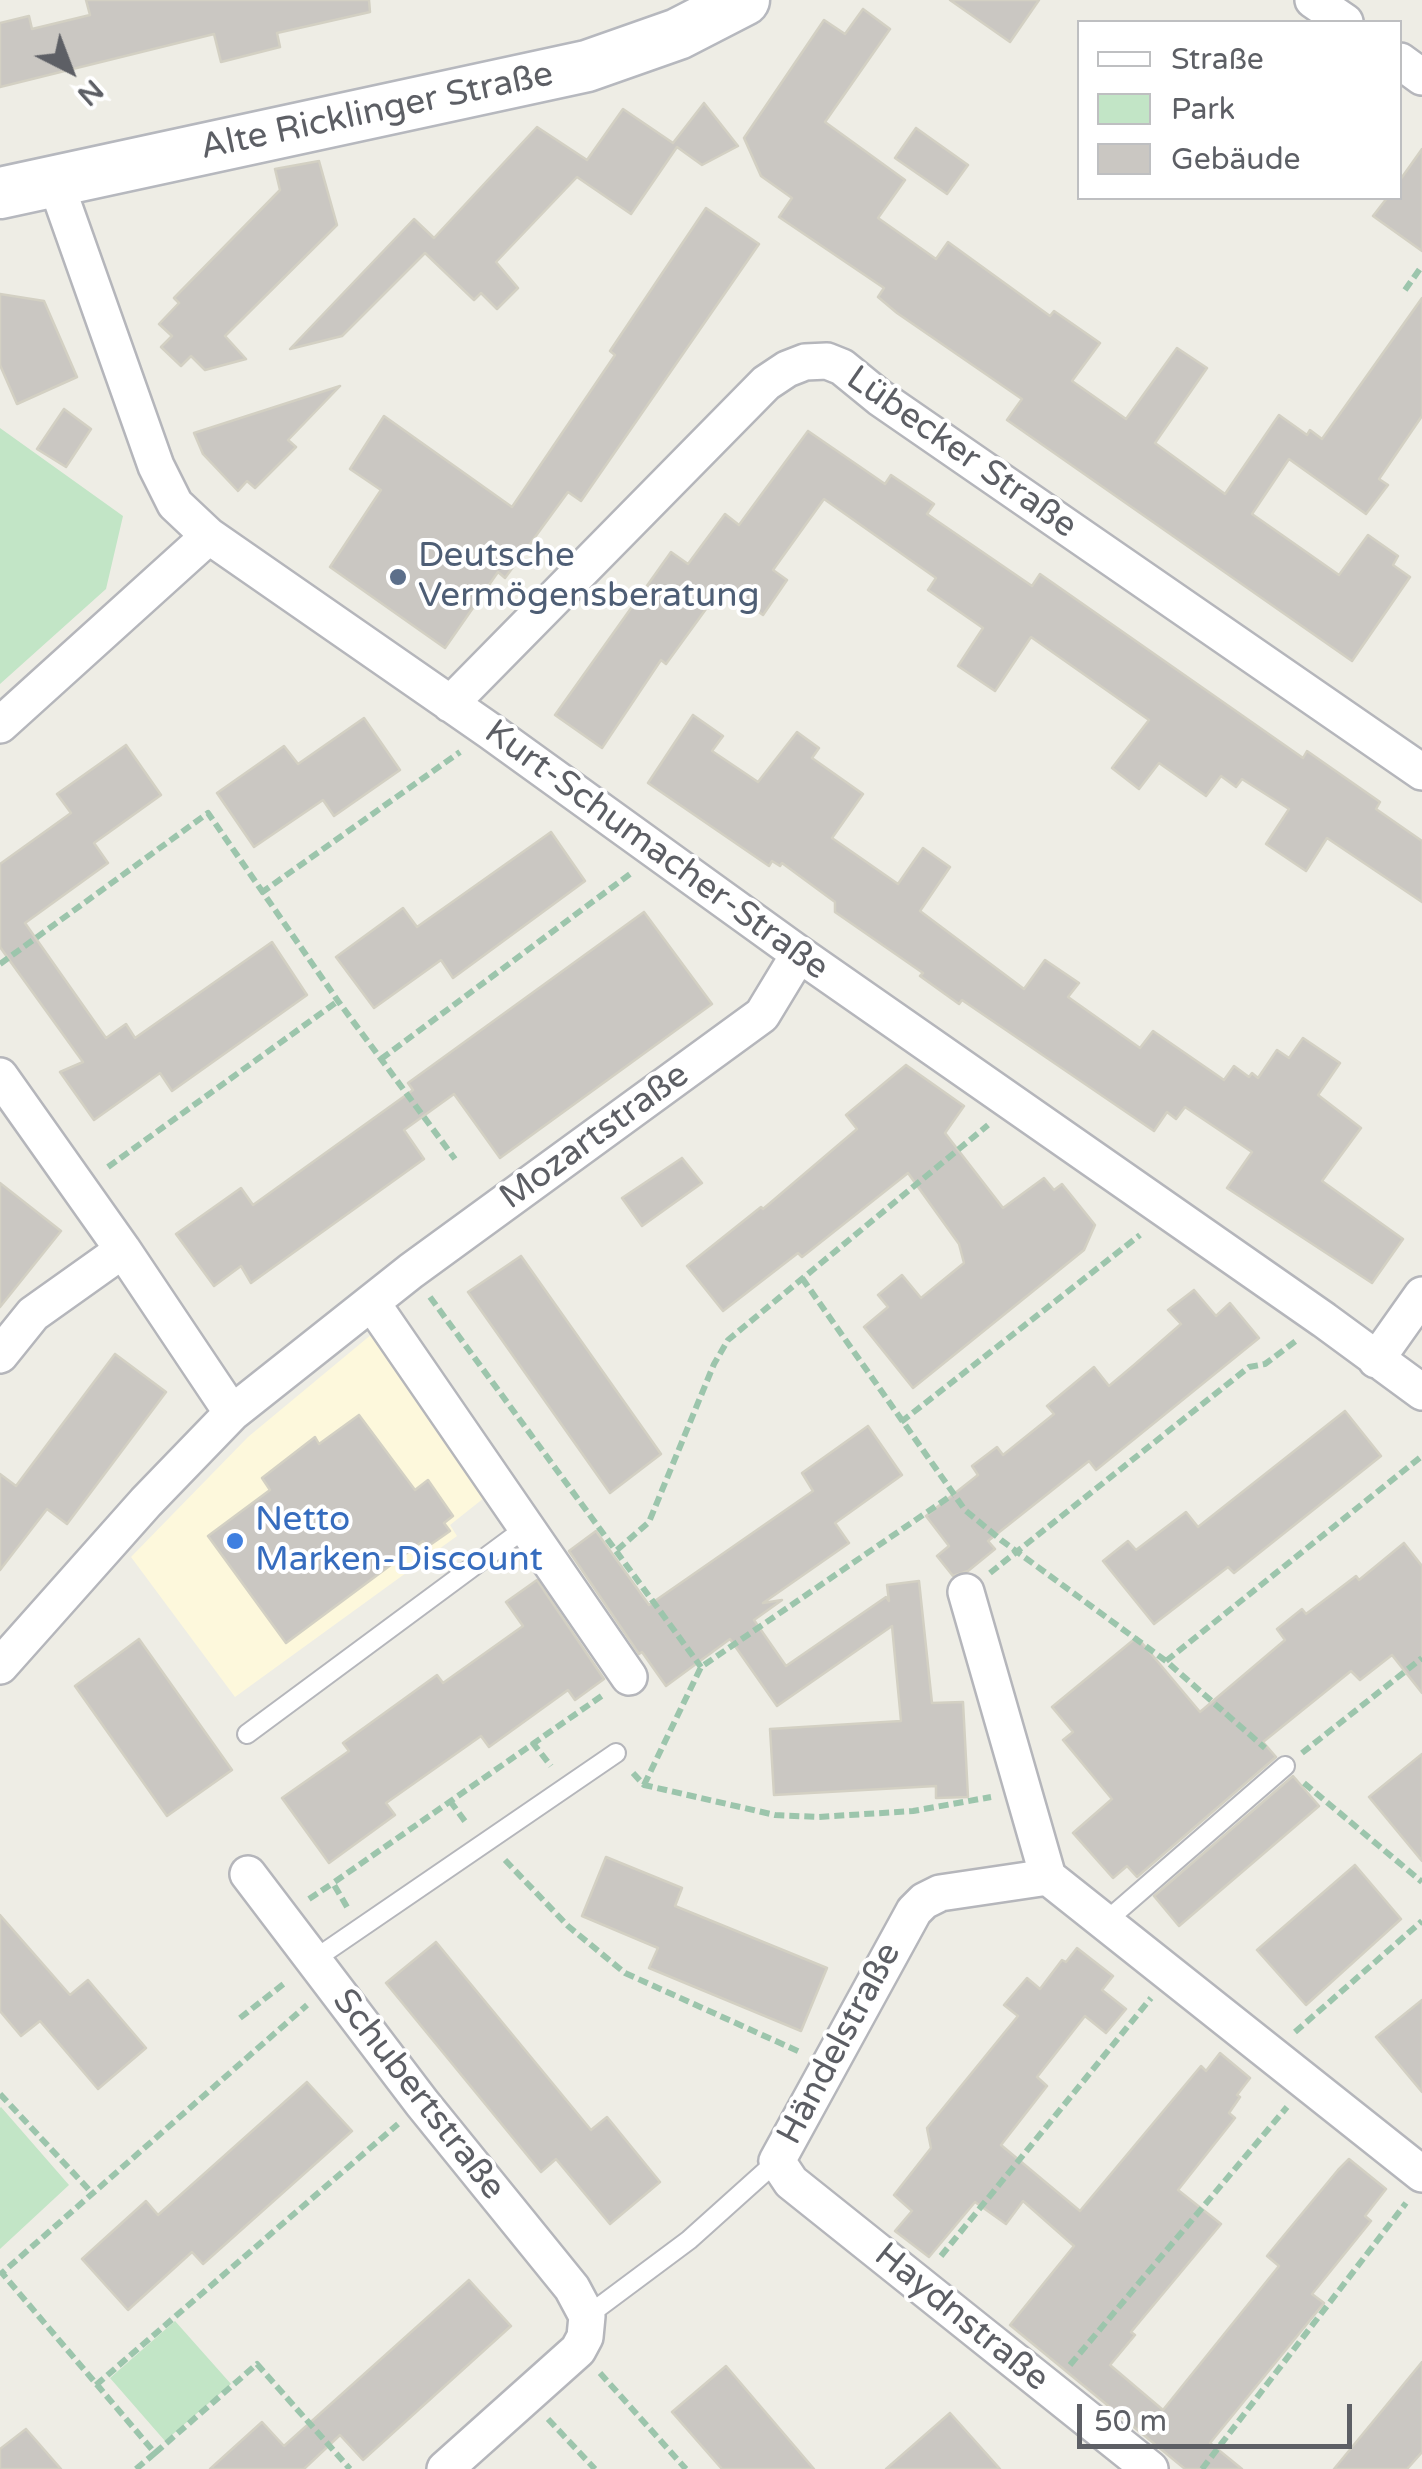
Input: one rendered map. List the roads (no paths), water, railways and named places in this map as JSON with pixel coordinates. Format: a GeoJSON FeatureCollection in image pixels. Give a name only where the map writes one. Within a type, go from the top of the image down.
{"type":"FeatureCollection","features":[{"type":"Feature","properties":{"kind":"main road","name":"Alte Ricklinger Straße"},"geometry":{"type":"LineString","coordinates":[[0,193],[587,66],[678,34],[744,0]]}},
{"type":"Feature","properties":{"kind":"street"},"geometry":{"type":"LineString","coordinates":[[1313,0],[1342,20]]}},
{"type":"Feature","properties":{"kind":"street","name":"Kurt-Schumacher-Straße"},"geometry":{"type":"LineString","coordinates":[[55,182],[156,466],[175,504],[209,536],[1422,1392]]}},
{"type":"Feature","properties":{"kind":"street","name":"Lübecker Straße"},"geometry":{"type":"LineString","coordinates":[[450,704],[766,384],[786,368],[804,362],[827,362],[842,367],[880,398],[1422,772]]}},
{"type":"Feature","properties":{"kind":"street"},"geometry":{"type":"LineString","coordinates":[[0,724],[209,536]]}},
{"type":"Feature","properties":{"kind":"street","name":"Mozartstraße"},"geometry":{"type":"LineString","coordinates":[[0,1666],[146,1502],[232,1414],[412,1271],[762,1015],[799,954]]}},
{"type":"Feature","properties":{"kind":"street"},"geometry":{"type":"LineString","coordinates":[[0,1076],[124,1250],[232,1414]]}},
{"type":"Feature","properties":{"kind":"street"},"geometry":{"type":"LineString","coordinates":[[0,1356],[33,1314],[124,1250]]}},
{"type":"Feature","properties":{"kind":"street"},"geometry":{"type":"LineString","coordinates":[[1376,1360],[1422,1295]]}},
{"type":"Feature","properties":{"kind":"street"},"geometry":{"type":"LineString","coordinates":[[372,1303],[629,1677]]}},
{"type":"Feature","properties":{"kind":"street"},"geometry":{"type":"LineString","coordinates":[[966,1592],[1048,1877],[1307,2083],[1416,2186]]}},
{"type":"Feature","properties":{"kind":"street","name":"Schubertstraße"},"geometry":{"type":"LineString","coordinates":[[248,1874],[422,2103],[572,2288],[582,2333]]}},
{"type":"Feature","properties":{"kind":"street","name":"Händelstraße"},"geometry":{"type":"LineString","coordinates":[[777,2161],[905,1922],[924,1900],[1048,1877]]}},
{"type":"Feature","properties":{"kind":"street","name":"Haydnstraße"},"geometry":{"type":"LineString","coordinates":[[777,2161],[791,2182],[1150,2469]]}},
{"type":"Feature","properties":{"kind":"street","name":"Händelstraße"},"geometry":{"type":"LineString","coordinates":[[445,2469],[527,2396],[582,2333]]}},
{"type":"Feature","properties":{"kind":"lane"},"geometry":{"type":"LineString","coordinates":[[247,1734],[528,1525]]}},
{"type":"Feature","properties":{"kind":"lane"},"geometry":{"type":"LineString","coordinates":[[321,1973],[360,1929],[616,1753]]}},
{"type":"Feature","properties":{"kind":"lane"},"geometry":{"type":"LineString","coordinates":[[1105,1922],[1286,1766]]}},
{"type":"Feature","properties":{"kind":"lane","name":"Händelstraße"},"geometry":{"type":"LineString","coordinates":[[582,2333],[777,2161]]}},
{"type":"Feature","properties":{"kind":"place","name":"Deutsche Vermögensberatung"},"geometry":{"type":"Point","coordinates":[398,577]}},
{"type":"Feature","properties":{"kind":"place","name":"Netto Marken-Discount"},"geometry":{"type":"Point","coordinates":[235,1541]}}]}
